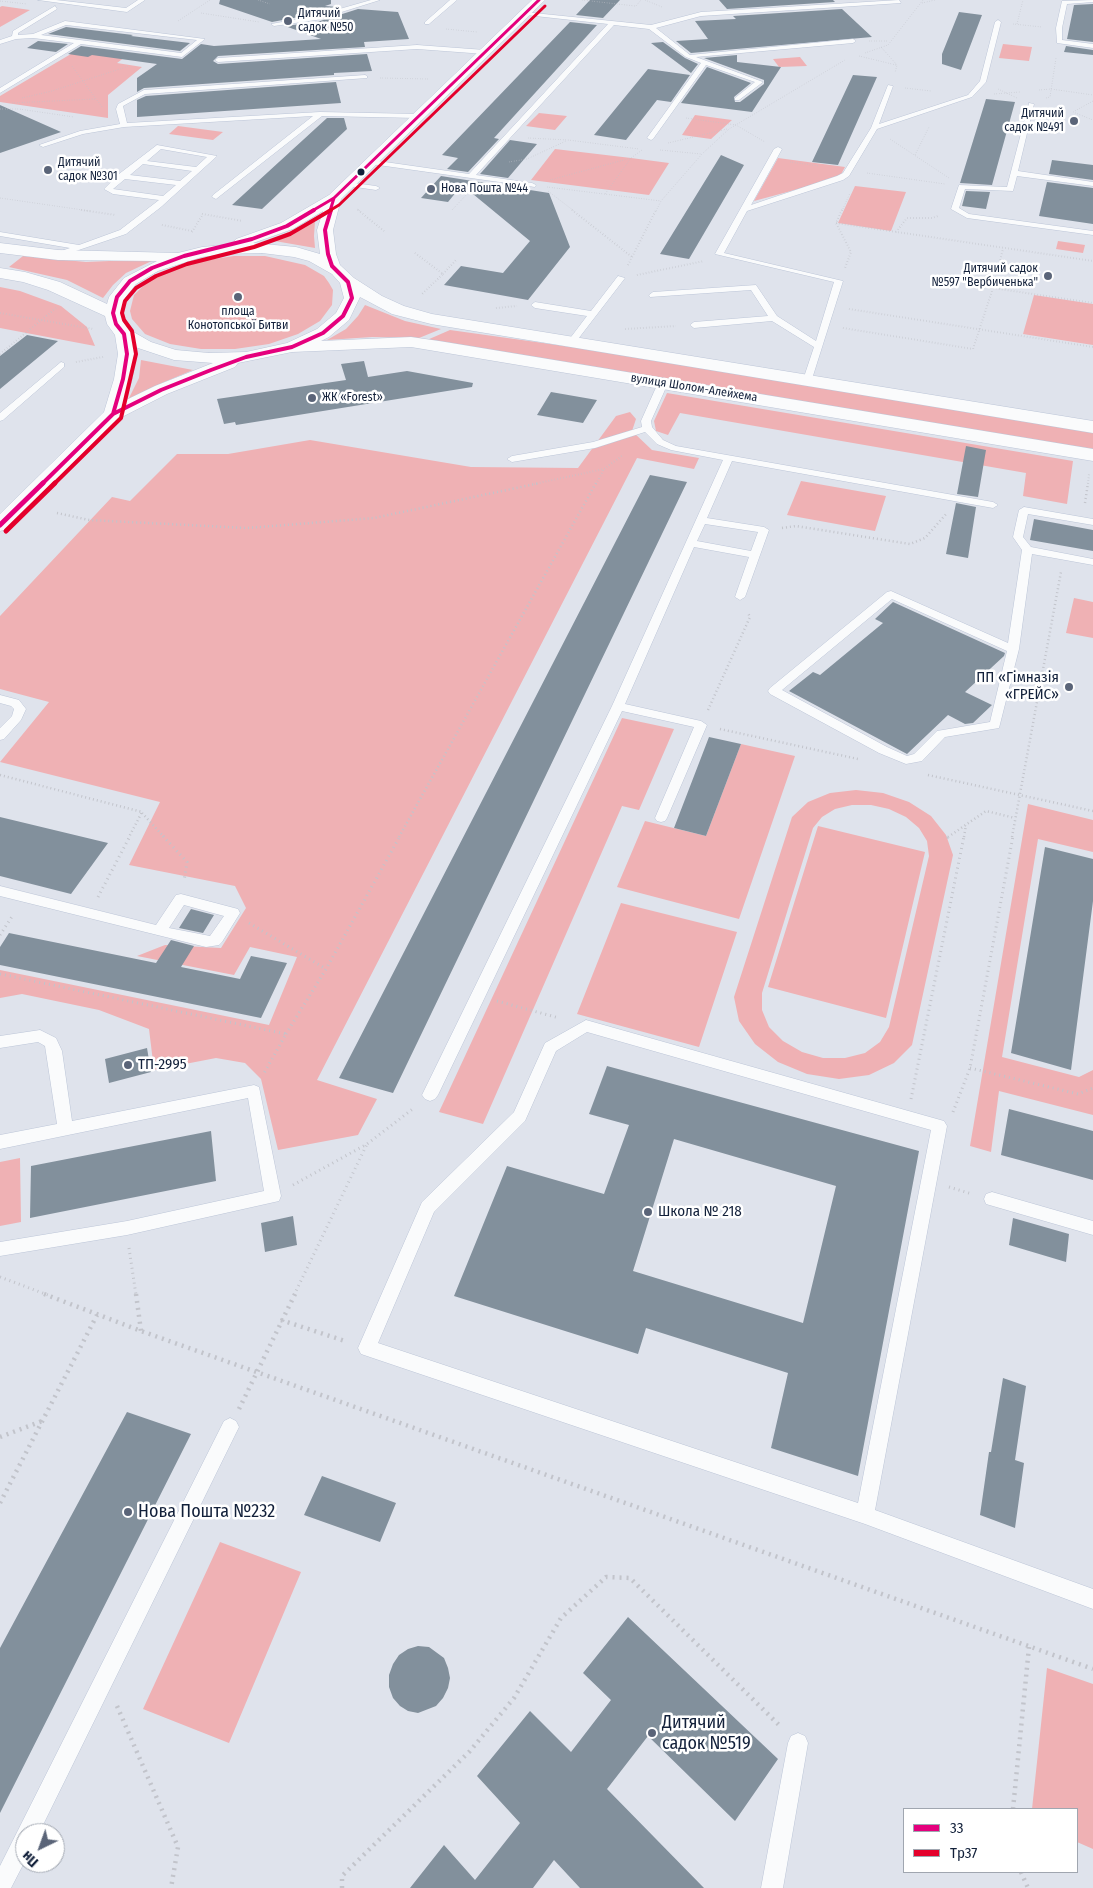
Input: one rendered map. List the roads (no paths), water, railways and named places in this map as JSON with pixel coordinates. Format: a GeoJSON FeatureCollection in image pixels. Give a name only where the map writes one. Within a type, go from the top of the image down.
{"type":"FeatureCollection","features":[{"type":"Feature","properties":{"kind":"street"},"geometry":{"type":"LineString","coordinates":[[246,357],[209,358],[174,355],[145,346],[124,334],[116,324],[113,313],[117,297],[130,281],[152,268],[184,256],[252,239],[288,226],[334,198],[539,0]]}},
{"type":"Feature","properties":{"kind":"street"},"geometry":{"type":"LineString","coordinates":[[332,266],[328,254],[325,230],[334,198]]}},
{"type":"Feature","properties":{"kind":"street"},"geometry":{"type":"LineString","coordinates":[[0,248],[58,255],[184,256]]}},
{"type":"Feature","properties":{"kind":"street"},"geometry":{"type":"LineString","coordinates":[[0,524],[114,414],[161,390],[246,357],[292,347],[323,333],[343,316],[352,298],[348,282],[332,266],[296,252],[262,248],[224,249],[202,252]]}},
{"type":"Feature","properties":{"kind":"street"},"geometry":{"type":"LineString","coordinates":[[0,273],[26,277],[54,286],[113,313]]}},
{"type":"Feature","properties":{"kind":"street","name":"вулиця Шолом-Алейхема"},"geometry":{"type":"LineString","coordinates":[[348,282],[376,300],[398,310],[431,319],[1093,427]]}},
{"type":"Feature","properties":{"kind":"street"},"geometry":{"type":"LineString","coordinates":[[114,414],[127,354],[124,334]]}},
{"type":"Feature","properties":{"kind":"street","name":"вулиця Шолом-Алейхема"},"geometry":{"type":"LineString","coordinates":[[292,347],[411,342],[662,383],[1091,462]]}},
{"type":"Feature","properties":{"kind":"lane"},"geometry":{"type":"LineString","coordinates":[[41,0],[127,10],[142,0]]}},
{"type":"Feature","properties":{"kind":"lane"},"geometry":{"type":"LineString","coordinates":[[274,24],[316,18],[376,0]]}},
{"type":"Feature","properties":{"kind":"lane"},"geometry":{"type":"LineString","coordinates":[[427,23],[454,0]]}},
{"type":"Feature","properties":{"kind":"lane"},"geometry":{"type":"LineString","coordinates":[[1093,0],[1064,2],[1059,28],[1059,42],[1093,46]]}},
{"type":"Feature","properties":{"kind":"lane"},"geometry":{"type":"LineString","coordinates":[[526,13],[651,28],[701,14],[899,2]]}},
{"type":"Feature","properties":{"kind":"lane"},"geometry":{"type":"LineString","coordinates":[[15,37],[15,32],[55,8]]}},
{"type":"Feature","properties":{"kind":"lane"},"geometry":{"type":"LineString","coordinates":[[874,128],[970,96],[983,82],[998,22]]}},
{"type":"Feature","properties":{"kind":"lane"},"geometry":{"type":"LineString","coordinates":[[0,42],[15,37],[33,36],[182,54],[202,40],[66,23],[33,36]]}},
{"type":"Feature","properties":{"kind":"lane"},"geometry":{"type":"LineString","coordinates":[[471,176],[612,23]]}},
{"type":"Feature","properties":{"kind":"lane"},"geometry":{"type":"LineString","coordinates":[[651,28],[688,56],[760,82],[737,99]]}},
{"type":"Feature","properties":{"kind":"lane"},"geometry":{"type":"LineString","coordinates":[[688,56],[854,41]]}},
{"type":"Feature","properties":{"kind":"lane"},"geometry":{"type":"LineString","coordinates":[[0,91],[80,42]]}},
{"type":"Feature","properties":{"kind":"lane"},"geometry":{"type":"LineString","coordinates":[[218,60],[417,47],[485,52]]}},
{"type":"Feature","properties":{"kind":"lane"},"geometry":{"type":"LineString","coordinates":[[652,138],[705,62]]}},
{"type":"Feature","properties":{"kind":"lane"},"geometry":{"type":"LineString","coordinates":[[124,125],[119,109],[120,105],[144,92],[365,77]]}},
{"type":"Feature","properties":{"kind":"lane"},"geometry":{"type":"LineString","coordinates":[[745,208],[844,176],[874,128],[890,86]]}},
{"type":"Feature","properties":{"kind":"lane"},"geometry":{"type":"LineString","coordinates":[[1031,104],[1010,189],[962,187],[956,209],[966,216],[1093,234]]}},
{"type":"Feature","properties":{"kind":"lane"},"geometry":{"type":"LineString","coordinates":[[43,145],[82,132],[124,125],[320,114],[419,116]]}},
{"type":"Feature","properties":{"kind":"lane"},"geometry":{"type":"LineString","coordinates":[[216,197],[320,114]]}},
{"type":"Feature","properties":{"kind":"lane"},"geometry":{"type":"LineString","coordinates":[[58,255],[123,232],[165,199],[213,156],[160,147],[109,186],[108,189],[165,199]]}},
{"type":"Feature","properties":{"kind":"lane"},"geometry":{"type":"LineString","coordinates":[[778,149],[719,254],[839,281],[808,380]]}},
{"type":"Feature","properties":{"kind":"lane"},"geometry":{"type":"LineString","coordinates":[[141,162],[199,170]]}},
{"type":"Feature","properties":{"kind":"lane"},"geometry":{"type":"LineString","coordinates":[[371,162],[410,171],[471,176],[532,185]]}},
{"type":"Feature","properties":{"kind":"lane"},"geometry":{"type":"LineString","coordinates":[[1013,174],[1093,184]]}},
{"type":"Feature","properties":{"kind":"lane"},"geometry":{"type":"LineString","coordinates":[[122,176],[182,184]]}},
{"type":"Feature","properties":{"kind":"lane"},"geometry":{"type":"LineString","coordinates":[[349,184],[376,188]]}},
{"type":"Feature","properties":{"kind":"lane"},"geometry":{"type":"LineString","coordinates":[[0,234],[81,248]]}},
{"type":"Feature","properties":{"kind":"lane"},"geometry":{"type":"LineString","coordinates":[[572,342],[621,278]]}},
{"type":"Feature","properties":{"kind":"lane"},"geometry":{"type":"LineString","coordinates":[[653,295],[753,287],[774,318],[819,347]]}},
{"type":"Feature","properties":{"kind":"lane"},"geometry":{"type":"LineString","coordinates":[[535,305],[593,314]]}},
{"type":"Feature","properties":{"kind":"lane"},"geometry":{"type":"LineString","coordinates":[[694,325],[774,318]]}},
{"type":"Feature","properties":{"kind":"lane"},"geometry":{"type":"LineString","coordinates":[[0,418],[61,365]]}},
{"type":"Feature","properties":{"kind":"lane"},"geometry":{"type":"LineString","coordinates":[[662,383],[646,421],[649,431],[660,442],[674,448],[992,505]]}},
{"type":"Feature","properties":{"kind":"lane"},"geometry":{"type":"LineString","coordinates":[[512,459],[596,445],[649,431]]}},
{"type":"Feature","properties":{"kind":"lane"},"geometry":{"type":"LineString","coordinates":[[430,1095],[618,706],[729,458]]}},
{"type":"Feature","properties":{"kind":"lane"},"geometry":{"type":"LineString","coordinates":[[1013,649],[891,594],[774,691],[897,757],[906,760],[918,758],[941,734],[995,725],[1013,649],[1027,550],[1018,537],[1024,510],[1088,521]]}},
{"type":"Feature","properties":{"kind":"lane"},"geometry":{"type":"LineString","coordinates":[[702,520],[764,530],[740,596]]}},
{"type":"Feature","properties":{"kind":"lane"},"geometry":{"type":"LineString","coordinates":[[691,543],[755,555]]}},
{"type":"Feature","properties":{"kind":"lane"},"geometry":{"type":"LineString","coordinates":[[1027,550],[1093,562]]}},
{"type":"Feature","properties":{"kind":"lane"},"geometry":{"type":"LineString","coordinates":[[0,699],[15,703],[20,709],[17,717],[0,736]]}},
{"type":"Feature","properties":{"kind":"lane"},"geometry":{"type":"LineString","coordinates":[[618,706],[701,725],[661,818]]}},
{"type":"Feature","properties":{"kind":"lane"},"geometry":{"type":"LineString","coordinates":[[0,892],[210,942],[218,938],[232,913],[181,899],[160,930]]}},
{"type":"Feature","properties":{"kind":"lane"},"geometry":{"type":"LineString","coordinates":[[865,1515],[938,1126],[586,1026],[550,1047],[520,1116],[428,1207],[367,1348],[865,1515],[1093,1599]]}},
{"type":"Feature","properties":{"kind":"lane"},"geometry":{"type":"LineString","coordinates":[[0,1042],[40,1036],[50,1042],[54,1051],[65,1128]]}},
{"type":"Feature","properties":{"kind":"lane"},"geometry":{"type":"LineString","coordinates":[[0,1142],[254,1091],[272,1196],[126,1228],[0,1249]]}},
{"type":"Feature","properties":{"kind":"lane"},"geometry":{"type":"LineString","coordinates":[[992,1200],[1093,1228]]}},
{"type":"Feature","properties":{"kind":"lane"},"geometry":{"type":"LineString","coordinates":[[33,1823],[106,1680],[230,1427]]}},
{"type":"Feature","properties":{"kind":"lane"},"geometry":{"type":"LineString","coordinates":[[772,1888],[798,1743]]}},
{"type":"Feature","properties":{"kind":"lane"},"geometry":{"type":"LineString","coordinates":[[0,1888],[15,1859]]}},
{"type":"Feature","properties":{"kind":"place","name":"Дитячий садок №50"},"geometry":{"type":"Point","coordinates":[288,21]}},
{"type":"Feature","properties":{"kind":"place","name":"Дитячий садок №491"},"geometry":{"type":"Point","coordinates":[1074,121]}},
{"type":"Feature","properties":{"kind":"place","name":"Дитячий садок №301"},"geometry":{"type":"Point","coordinates":[48,170]}},
{"type":"Feature","properties":{"kind":"place","name":"Нова Пошта №44"},"geometry":{"type":"Point","coordinates":[431,189]}},
{"type":"Feature","properties":{"kind":"place","name":"Дитячий садок №597 \"Вербиченька\""},"geometry":{"type":"Point","coordinates":[1048,276]}},
{"type":"Feature","properties":{"kind":"place","name":"площа Конотопської Битви"},"geometry":{"type":"Point","coordinates":[238,297]}},
{"type":"Feature","properties":{"kind":"place","name":"ЖК «Forest»"},"geometry":{"type":"Point","coordinates":[312,398]}},
{"type":"Feature","properties":{"kind":"place","name":"ПП «Гімназія «ГРЕЙС»"},"geometry":{"type":"Point","coordinates":[1069,687]}},
{"type":"Feature","properties":{"kind":"place","name":"ТП-2995"},"geometry":{"type":"Point","coordinates":[128,1065]}},
{"type":"Feature","properties":{"kind":"place","name":"Школа № 218"},"geometry":{"type":"Point","coordinates":[648,1212]}},
{"type":"Feature","properties":{"kind":"place","name":"Нова Пошта №232"},"geometry":{"type":"Point","coordinates":[128,1512]}},
{"type":"Feature","properties":{"kind":"place","name":"Дитячий садок №519"},"geometry":{"type":"Point","coordinates":[652,1733]}}]}
